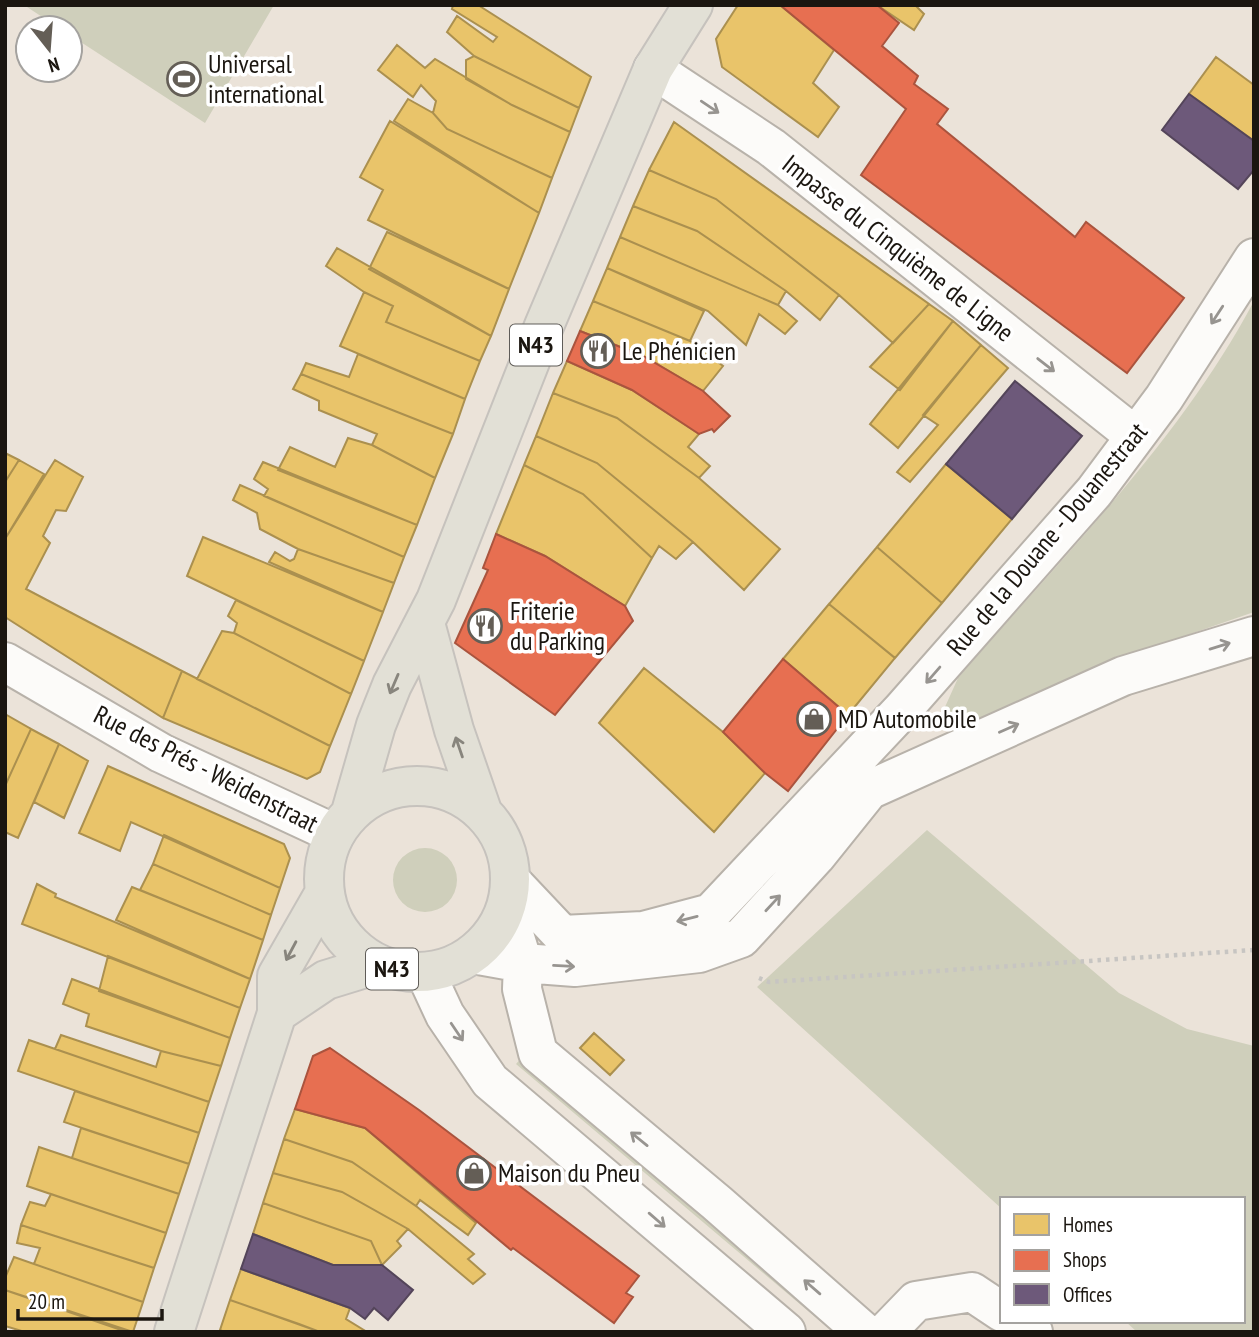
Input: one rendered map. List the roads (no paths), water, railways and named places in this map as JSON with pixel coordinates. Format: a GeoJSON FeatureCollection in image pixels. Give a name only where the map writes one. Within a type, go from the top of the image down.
{"type":"FeatureCollection","features":[{"type":"Feature","properties":{"kind":"main road","name":"N43"},"geometry":{"type":"LineString","coordinates":[[509,895],[493,934],[472,954],[450,966],[425,972],[393,970],[362,955],[337,929],[324,894],[324,863],[343,823],[392,685],[425,623],[544,326],[653,69],[692,5]]}},
{"type":"Feature","properties":{"kind":"main road"},"geometry":{"type":"LineString","coordinates":[[425,623],[436,673],[482,811],[504,843],[509,895]]}},
{"type":"Feature","properties":{"kind":"main road"},"geometry":{"type":"LineString","coordinates":[[343,823],[382,793],[417,785],[452,792],[482,811]]}},
{"type":"Feature","properties":{"kind":"main road","name":"N43"},"geometry":{"type":"LineString","coordinates":[[174,1332],[277,1013],[277,976],[324,894]]}},
{"type":"Feature","properties":{"kind":"main road","name":"N43"},"geometry":{"type":"LineString","coordinates":[[277,1013],[326,980],[378,964]]}},
{"type":"Feature","properties":{"kind":"street","name":"Impasse du Cinquième de Ligne"},"geometry":{"type":"LineString","coordinates":[[653,69],[771,147],[1135,436]]}},
{"type":"Feature","properties":{"kind":"street","name":"Rue de la Douane - Douanestraat"},"geometry":{"type":"LineString","coordinates":[[509,895],[562,935],[643,931],[711,913],[902,710],[1094,492],[1164,398],[1254,258]]}},
{"type":"Feature","properties":{"kind":"street"},"geometry":{"type":"LineString","coordinates":[[472,954],[523,963],[575,967],[699,953],[741,938],[816,856],[869,790],[1123,676],[1254,636]]}},
{"type":"Feature","properties":{"kind":"street","name":"Rue des Prés - Weidenstraat"},"geometry":{"type":"LineString","coordinates":[[5,662],[161,752],[343,823]]}},
{"type":"Feature","properties":{"kind":"street"},"geometry":{"type":"LineString","coordinates":[[902,710],[903,730],[917,753],[936,760]]}},
{"type":"Feature","properties":{"kind":"street"},"geometry":{"type":"LineString","coordinates":[[509,895],[523,963],[522,989],[538,1054],[717,1203],[863,1332]]}},
{"type":"Feature","properties":{"kind":"street"},"geometry":{"type":"LineString","coordinates":[[425,972],[445,1015],[490,1081],[786,1332]]}},
{"type":"Feature","properties":{"kind":"street"},"geometry":{"type":"LineString","coordinates":[[886,1332],[916,1301],[972,1292],[1000,1311]]}},
{"type":"Feature","properties":{"kind":"place","name":"Universal international"},"geometry":{"type":"Point","coordinates":[184,79]}},
{"type":"Feature","properties":{"kind":"place","name":"Le Phénicien"},"geometry":{"type":"Point","coordinates":[598,351]}},
{"type":"Feature","properties":{"kind":"place","name":"Friterie du Parking"},"geometry":{"type":"Point","coordinates":[485,626]}},
{"type":"Feature","properties":{"kind":"place","name":"MD Automobile"},"geometry":{"type":"Point","coordinates":[814,719]}},
{"type":"Feature","properties":{"kind":"place","name":"Maison du Pneu"},"geometry":{"type":"Point","coordinates":[474,1173]}}]}
